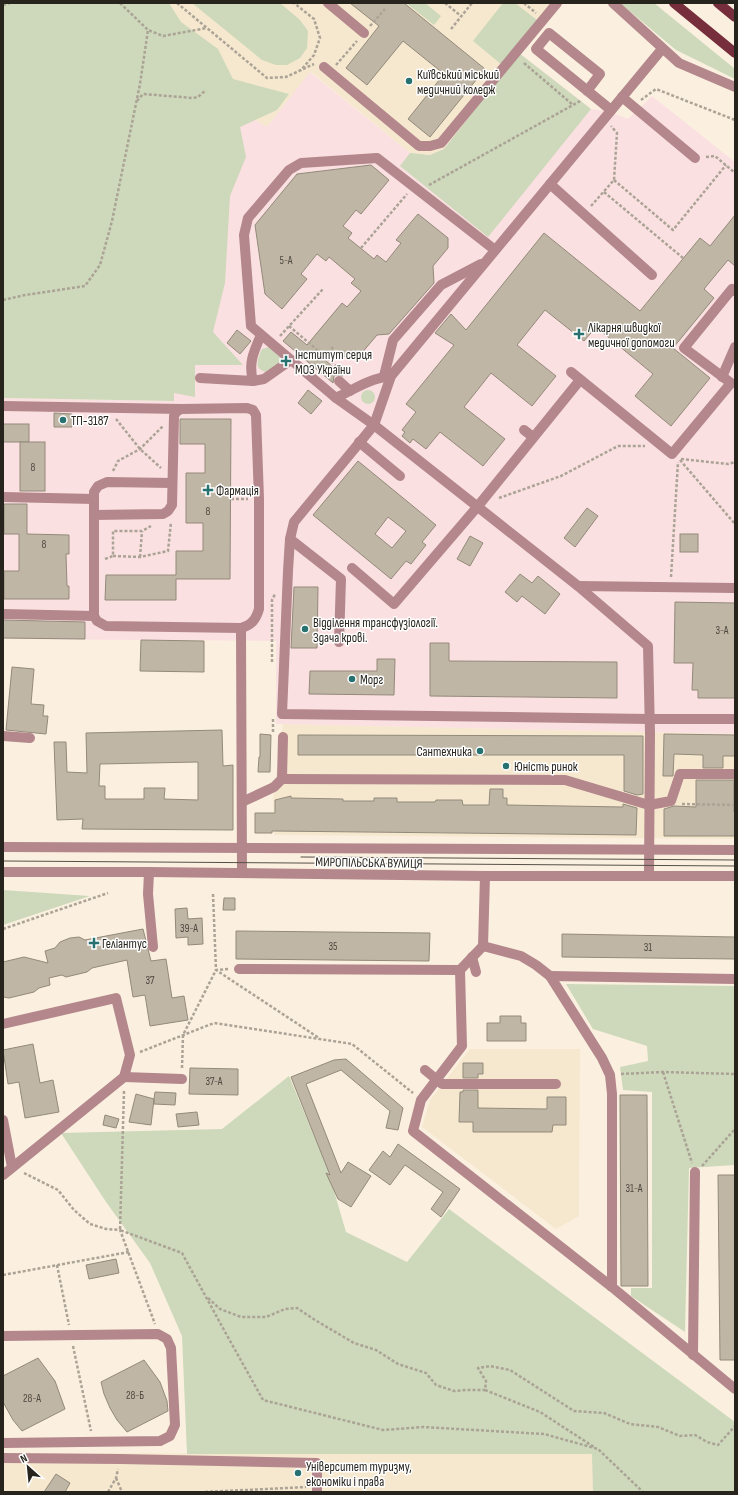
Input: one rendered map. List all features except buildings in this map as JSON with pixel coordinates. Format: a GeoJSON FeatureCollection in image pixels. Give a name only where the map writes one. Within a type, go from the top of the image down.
{"type":"FeatureCollection","features":[{"type":"Feature","properties":{"kind":"main road"},"geometry":{"type":"LineString","coordinates":[[674,3],[735,53]]}},
{"type":"Feature","properties":{"kind":"main road"},"geometry":{"type":"LineString","coordinates":[[718,3],[735,17]]}},
{"type":"Feature","properties":{"kind":"street"},"geometry":{"type":"LineString","coordinates":[[328,3],[364,33]]}},
{"type":"Feature","properties":{"kind":"street"},"geometry":{"type":"LineString","coordinates":[[324,67],[419,146],[430,146],[441,143],[557,3]]}},
{"type":"Feature","properties":{"kind":"street"},"geometry":{"type":"LineString","coordinates":[[612,3],[679,63],[735,87]]}},
{"type":"Feature","properties":{"kind":"street"},"geometry":{"type":"LineString","coordinates":[[586,94],[600,74],[549,33],[536,49],[586,94],[610,112]]}},
{"type":"Feature","properties":{"kind":"street"},"geometry":{"type":"LineString","coordinates":[[336,398],[359,385],[387,376],[485,262],[662,49]]}},
{"type":"Feature","properties":{"kind":"street"},"geometry":{"type":"LineString","coordinates":[[622,97],[695,158]]}},
{"type":"Feature","properties":{"kind":"street"},"geometry":{"type":"LineString","coordinates":[[495,250],[377,158],[301,163],[289,170],[248,218],[244,235],[251,326],[336,398],[374,425],[578,586],[648,646],[650,719],[649,876]]}},
{"type":"Feature","properties":{"kind":"street"},"geometry":{"type":"LineString","coordinates":[[550,184],[652,275]]}},
{"type":"Feature","properties":{"kind":"street"},"geometry":{"type":"LineString","coordinates":[[485,262],[441,285],[393,340],[387,376],[374,425],[294,522],[290,539],[282,714],[650,719],[735,718]]}},
{"type":"Feature","properties":{"kind":"street"},"geometry":{"type":"LineString","coordinates":[[571,372],[672,454],[731,383],[684,348],[732,289],[735,291]]}},
{"type":"Feature","properties":{"kind":"street"},"geometry":{"type":"LineString","coordinates":[[253,381],[251,373],[252,355],[261,335]]}},
{"type":"Feature","properties":{"kind":"street"},"geometry":{"type":"LineString","coordinates":[[722,377],[735,347]]}},
{"type":"Feature","properties":{"kind":"street"},"geometry":{"type":"LineString","coordinates":[[200,378],[253,381],[264,379],[291,360]]}},
{"type":"Feature","properties":{"kind":"street"},"geometry":{"type":"LineString","coordinates":[[352,568],[394,604],[478,506],[580,380]]}},
{"type":"Feature","properties":{"kind":"street"},"geometry":{"type":"LineString","coordinates":[[339,381],[350,391]]}},
{"type":"Feature","properties":{"kind":"street"},"geometry":{"type":"LineString","coordinates":[[3,406],[247,408],[253,410],[256,415],[259,609],[257,617],[249,625],[241,628],[106,626],[97,621],[94,616],[94,492],[98,486],[107,482],[172,480]]}},
{"type":"Feature","properties":{"kind":"street"},"geometry":{"type":"LineString","coordinates":[[94,515],[163,514],[168,511],[172,505],[174,416],[181,408]]}},
{"type":"Feature","properties":{"kind":"street"},"geometry":{"type":"LineString","coordinates":[[524,430],[533,437]]}},
{"type":"Feature","properties":{"kind":"street"},"geometry":{"type":"LineString","coordinates":[[359,442],[400,476]]}},
{"type":"Feature","properties":{"kind":"street"},"geometry":{"type":"LineString","coordinates":[[3,497],[94,499]]}},
{"type":"Feature","properties":{"kind":"street"},"geometry":{"type":"LineString","coordinates":[[290,539],[341,579],[339,642]]}},
{"type":"Feature","properties":{"kind":"street"},"geometry":{"type":"LineString","coordinates":[[578,586],[735,588]]}},
{"type":"Feature","properties":{"kind":"street"},"geometry":{"type":"LineString","coordinates":[[3,614],[94,616]]}},
{"type":"Feature","properties":{"kind":"street"},"geometry":{"type":"LineString","coordinates":[[241,628],[242,873]]}},
{"type":"Feature","properties":{"kind":"street"},"geometry":{"type":"LineString","coordinates":[[3,736],[30,738]]}},
{"type":"Feature","properties":{"kind":"street"},"geometry":{"type":"LineString","coordinates":[[242,802],[274,787],[282,779],[283,737]]}},
{"type":"Feature","properties":{"kind":"street"},"geometry":{"type":"LineString","coordinates":[[282,779],[564,780],[649,805],[671,801],[680,774],[735,774]]}},
{"type":"Feature","properties":{"kind":"street","name":"МИРОПІЛЬСЬКА ВУЛИЦЯ"},"geometry":{"type":"LineString","coordinates":[[3,847],[735,850]]}},
{"type":"Feature","properties":{"kind":"street","name":"МИРОПІЛЬСЬКА ВУЛИЦЯ"},"geometry":{"type":"LineString","coordinates":[[3,872],[148,872],[485,876],[735,876]]}},
{"type":"Feature","properties":{"kind":"street"},"geometry":{"type":"LineString","coordinates":[[148,872],[148,894],[153,947]]}},
{"type":"Feature","properties":{"kind":"street"},"geometry":{"type":"LineString","coordinates":[[485,876],[483,946],[460,970],[462,1046],[421,1100],[413,1131],[612,1287],[735,1388]]}},
{"type":"Feature","properties":{"kind":"street"},"geometry":{"type":"LineString","coordinates":[[483,946],[521,956],[550,976],[602,1058],[610,1075],[612,1094],[612,1287]]}},
{"type":"Feature","properties":{"kind":"street"},"geometry":{"type":"LineString","coordinates":[[472,957],[476,972]]}},
{"type":"Feature","properties":{"kind":"street"},"geometry":{"type":"LineString","coordinates":[[239,969],[460,970]]}},
{"type":"Feature","properties":{"kind":"street"},"geometry":{"type":"LineString","coordinates":[[550,976],[735,979]]}},
{"type":"Feature","properties":{"kind":"street"},"geometry":{"type":"LineString","coordinates":[[3,1024],[116,998],[130,1055],[124,1077],[3,1175]]}},
{"type":"Feature","properties":{"kind":"street"},"geometry":{"type":"LineString","coordinates":[[425,1070],[442,1084],[556,1084]]}},
{"type":"Feature","properties":{"kind":"street"},"geometry":{"type":"LineString","coordinates":[[124,1077],[182,1079]]}},
{"type":"Feature","properties":{"kind":"street"},"geometry":{"type":"LineString","coordinates":[[3,1120],[12,1167]]}},
{"type":"Feature","properties":{"kind":"street"},"geometry":{"type":"LineString","coordinates":[[693,1355],[695,1172]]}},
{"type":"Feature","properties":{"kind":"street"},"geometry":{"type":"LineString","coordinates":[[3,1336],[158,1334],[167,1339],[171,1348],[175,1425],[170,1436],[160,1441],[3,1443]]}},
{"type":"Feature","properties":{"kind":"street"},"geometry":{"type":"LineString","coordinates":[[3,1458],[317,1462],[317,1490]]}},
{"type":"Feature","properties":{"kind":"path"},"geometry":{"type":"LineString","coordinates":[[3,5],[10,3]]}},
{"type":"Feature","properties":{"kind":"path"},"geometry":{"type":"LineString","coordinates":[[120,3],[148,30],[163,36],[207,28]]}},
{"type":"Feature","properties":{"kind":"path"},"geometry":{"type":"LineString","coordinates":[[177,3],[267,78],[286,76],[301,70],[314,55],[320,38],[314,19],[294,3]]}},
{"type":"Feature","properties":{"kind":"path"},"geometry":{"type":"LineString","coordinates":[[445,3],[462,16]]}},
{"type":"Feature","properties":{"kind":"path"},"geometry":{"type":"LineString","coordinates":[[451,29],[472,3]]}},
{"type":"Feature","properties":{"kind":"path"},"geometry":{"type":"LineString","coordinates":[[524,3],[544,19]]}},
{"type":"Feature","properties":{"kind":"path"},"geometry":{"type":"LineString","coordinates":[[3,300],[85,286],[100,265],[112,221],[137,102],[148,30]]}},
{"type":"Feature","properties":{"kind":"path"},"geometry":{"type":"LineString","coordinates":[[524,63],[573,105]]}},
{"type":"Feature","properties":{"kind":"path"},"geometry":{"type":"LineString","coordinates":[[633,106],[656,88],[735,120]]}},
{"type":"Feature","properties":{"kind":"path"},"geometry":{"type":"LineString","coordinates":[[137,102],[143,94],[193,98],[198,97],[206,90]]}},
{"type":"Feature","properties":{"kind":"path"},"geometry":{"type":"LineString","coordinates":[[361,248],[415,188],[573,105],[586,94]]}},
{"type":"Feature","properties":{"kind":"path"},"geometry":{"type":"LineString","coordinates":[[584,214],[614,180],[617,133],[611,126],[616,119],[610,112]]}},
{"type":"Feature","properties":{"kind":"path"},"geometry":{"type":"LineString","coordinates":[[695,158],[715,156],[735,173]]}},
{"type":"Feature","properties":{"kind":"path"},"geometry":{"type":"LineString","coordinates":[[614,180],[673,230],[726,166]]}},
{"type":"Feature","properties":{"kind":"path"},"geometry":{"type":"LineString","coordinates":[[604,192],[683,258]]}},
{"type":"Feature","properties":{"kind":"path"},"geometry":{"type":"LineString","coordinates":[[273,344],[323,289]]}},
{"type":"Feature","properties":{"kind":"path"},"geometry":{"type":"LineString","coordinates":[[289,326],[359,385]]}},
{"type":"Feature","properties":{"kind":"path"},"geometry":{"type":"LineString","coordinates":[[325,357],[334,347]]}},
{"type":"Feature","properties":{"kind":"path"},"geometry":{"type":"LineString","coordinates":[[107,408],[140,449],[172,480]]}},
{"type":"Feature","properties":{"kind":"path"},"geometry":{"type":"LineString","coordinates":[[107,482],[118,461],[140,449],[174,416]]}},
{"type":"Feature","properties":{"kind":"path"},"geometry":{"type":"LineString","coordinates":[[499,498],[561,476],[618,446],[644,446],[650,450]]}},
{"type":"Feature","properties":{"kind":"path"},"geometry":{"type":"LineString","coordinates":[[679,459],[728,464],[735,462]]}},
{"type":"Feature","properties":{"kind":"path"},"geometry":{"type":"LineString","coordinates":[[679,459],[735,524]]}},
{"type":"Feature","properties":{"kind":"path"},"geometry":{"type":"LineString","coordinates":[[670,587],[679,459]]}},
{"type":"Feature","properties":{"kind":"path"},"geometry":{"type":"LineString","coordinates":[[231,499],[237,499]]}},
{"type":"Feature","properties":{"kind":"path"},"geometry":{"type":"LineString","coordinates":[[94,565],[113,556],[140,557],[168,551],[172,505]]}},
{"type":"Feature","properties":{"kind":"path"},"geometry":{"type":"LineString","coordinates":[[113,556],[113,531],[142,531],[153,525]]}},
{"type":"Feature","properties":{"kind":"path"},"geometry":{"type":"LineString","coordinates":[[140,557],[142,531]]}},
{"type":"Feature","properties":{"kind":"path"},"geometry":{"type":"LineString","coordinates":[[671,801],[678,804],[735,805]]}},
{"type":"Feature","properties":{"kind":"path"},"geometry":{"type":"LineString","coordinates":[[3,929],[108,893]]}},
{"type":"Feature","properties":{"kind":"path"},"geometry":{"type":"LineString","coordinates":[[182,1079],[183,1035],[216,970]]}},
{"type":"Feature","properties":{"kind":"path"},"geometry":{"type":"LineString","coordinates":[[130,1055],[214,1023],[352,1044],[421,1100]]}},
{"type":"Feature","properties":{"kind":"path"},"geometry":{"type":"LineString","coordinates":[[610,1075],[663,1072],[735,1074]]}},
{"type":"Feature","properties":{"kind":"path"},"geometry":{"type":"LineString","coordinates":[[663,1072],[695,1172],[735,1129]]}},
{"type":"Feature","properties":{"kind":"path"},"geometry":{"type":"LineString","coordinates":[[124,1077],[120,1230],[152,1315]]}},
{"type":"Feature","properties":{"kind":"path"},"geometry":{"type":"LineString","coordinates":[[12,1167],[58,1190],[74,1210],[90,1224],[106,1229],[120,1230],[182,1253],[263,1400],[384,1430],[423,1427],[544,1434],[598,1450]]}},
{"type":"Feature","properties":{"kind":"path"},"geometry":{"type":"LineString","coordinates":[[3,1274],[128,1252]]}},
{"type":"Feature","properties":{"kind":"path"},"geometry":{"type":"LineString","coordinates":[[57,1265],[70,1326]]}},
{"type":"Feature","properties":{"kind":"path"},"geometry":{"type":"LineString","coordinates":[[206,1297],[220,1309],[241,1317],[266,1317],[286,1309],[297,1308],[354,1343],[376,1350],[398,1364],[426,1373],[436,1385],[454,1391],[485,1390],[540,1412],[598,1450],[642,1492]]}},
{"type":"Feature","properties":{"kind":"path"},"geometry":{"type":"LineString","coordinates":[[73,1342],[94,1442]]}},
{"type":"Feature","properties":{"kind":"path"},"geometry":{"type":"LineString","coordinates":[[485,1390],[486,1381],[478,1368],[490,1366],[510,1370],[574,1411],[604,1413],[630,1424],[658,1427],[680,1436],[695,1435],[707,1442],[718,1445],[735,1426]]}},
{"type":"Feature","properties":{"kind":"path"},"geometry":{"type":"LineString","coordinates":[[108,1492],[116,1478],[120,1459]]}},
{"type":"Feature","properties":{"kind":"path"},"geometry":{"type":"LineString","coordinates":[[116,1478],[122,1492]]}},
{"type":"Feature","properties":{"kind":"path"},"geometry":{"type":"LineString","coordinates":[[205,1492],[317,1490]]}},
{"type":"Feature","properties":{"kind":"shaded area","name":"Київський міський медичний коледж"},"geometry":{"type":"Polygon","coordinates":[[[154,3],[560,3],[444,149],[430,155],[410,153],[311,72],[267,127],[206,90],[154,3]]]}},
{"type":"Feature","properties":{"kind":"shaded area"},"geometry":{"type":"Polygon","coordinates":[[[519,53],[591,109],[607,111],[628,119],[652,96],[735,162],[735,734],[276,724],[276,641],[3,639],[3,398],[174,401],[168,178],[206,90],[267,127],[310,72],[410,153],[430,155],[444,149],[519,53]]]}},
{"type":"Feature","properties":{"kind":"shaded area","name":"Юність ринок"},"geometry":{"type":"Polygon","coordinates":[[[283,724],[735,734],[735,839],[274,835],[273,799],[283,724]]]}},
{"type":"Feature","properties":{"kind":"shaded area"},"geometry":{"type":"Polygon","coordinates":[[[470,1049],[580,1049],[579,1216],[556,1229],[422,1127],[430,1100],[470,1049]]]}},
{"type":"Feature","properties":{"kind":"shaded area","name":"Університет туризму, економіки і права"},"geometry":{"type":"Polygon","coordinates":[[[3,1453],[593,1454],[593,1492],[3,1492],[3,1453]]]}},
{"type":"Feature","properties":{"kind":"green space"},"geometry":{"type":"Polygon","coordinates":[[[3,3],[169,3],[181,22],[218,49],[233,79],[289,94],[277,110],[240,127],[246,157],[230,196],[225,283],[213,332],[243,365],[195,365],[195,397],[174,393],[174,401],[3,398],[3,3]]]}},
{"type":"Feature","properties":{"kind":"green space"},"geometry":{"type":"Polygon","coordinates":[[[192,3],[280,3],[300,20],[308,31],[307,48],[300,58],[287,65],[276,65],[262,60],[192,3]]]}},
{"type":"Feature","properties":{"kind":"green space"},"geometry":{"type":"Polygon","coordinates":[[[406,3],[425,3],[441,16],[434,25],[406,3]]]}},
{"type":"Feature","properties":{"kind":"green space"},"geometry":{"type":"Polygon","coordinates":[[[503,3],[515,3],[537,20],[502,65],[473,41],[503,3]]]}},
{"type":"Feature","properties":{"kind":"green space"},"geometry":{"type":"Polygon","coordinates":[[[620,3],[654,3],[735,69],[735,79],[676,50],[620,3]]]}},
{"type":"Feature","properties":{"kind":"green space"},"geometry":{"type":"Polygon","coordinates":[[[519,53],[591,109],[488,237],[400,166],[410,153],[430,155],[444,149],[519,53]]]}},
{"type":"Feature","properties":{"kind":"green space"},"geometry":{"type":"Polygon","coordinates":[[[269,347],[281,356],[281,363],[265,372],[259,368],[258,362],[262,349],[269,347]]]}},
{"type":"Feature","properties":{"kind":"green space"},"geometry":{"type":"Polygon","coordinates":[[[365,390],[371,390],[375,394],[375,400],[371,404],[365,404],[361,400],[361,394],[365,390]]]}},
{"type":"Feature","properties":{"kind":"green space"},"geometry":{"type":"Polygon","coordinates":[[[3,890],[90,896],[3,925],[3,890]]]}},
{"type":"Feature","properties":{"kind":"green space"},"geometry":{"type":"Polygon","coordinates":[[[566,984],[735,986],[735,1165],[689,1168],[685,1332],[631,1296],[631,1288],[652,1288],[652,1092],[623,1090],[620,1067],[648,1061],[647,1046],[593,1029],[566,984]]]}},
{"type":"Feature","properties":{"kind":"green space"},"geometry":{"type":"Polygon","coordinates":[[[289,1076],[327,1167],[346,1232],[407,1262],[449,1209],[735,1422],[735,1492],[593,1492],[592,1454],[187,1454],[182,1336],[150,1263],[106,1202],[61,1133],[222,1129],[289,1076]]]}},
{"type":"Feature","properties":{"kind":"tram line"},"geometry":{"type":"LineString","coordinates":[[301,857],[735,860]]}},
{"type":"Feature","properties":{"kind":"tram line"},"geometry":{"type":"LineString","coordinates":[[3,861],[735,866]]}},
{"type":"Feature","properties":{"kind":"place","name":"Київський міський медичний коледж"},"geometry":{"type":"Point","coordinates":[409,81]}},
{"type":"Feature","properties":{"kind":"place","name":"Лікарня швидкої медичної допомоги"},"geometry":{"type":"Point","coordinates":[579,334]}},
{"type":"Feature","properties":{"kind":"place","name":"Інститут серця МОЗ України"},"geometry":{"type":"Point","coordinates":[286,361]}},
{"type":"Feature","properties":{"kind":"place","name":"ТП-3187"},"geometry":{"type":"Point","coordinates":[63,420]}},
{"type":"Feature","properties":{"kind":"place","name":"Фармація"},"geometry":{"type":"Point","coordinates":[208,490]}},
{"type":"Feature","properties":{"kind":"place","name":"Відділення трансфузіології. Здача крові."},"geometry":{"type":"Point","coordinates":[305,629]}},
{"type":"Feature","properties":{"kind":"place","name":"Морг"},"geometry":{"type":"Point","coordinates":[352,679]}},
{"type":"Feature","properties":{"kind":"place","name":"Сантехника"},"geometry":{"type":"Point","coordinates":[480,751]}},
{"type":"Feature","properties":{"kind":"place","name":"Юність ринок"},"geometry":{"type":"Point","coordinates":[506,766]}},
{"type":"Feature","properties":{"kind":"place","name":"Геліантус"},"geometry":{"type":"Point","coordinates":[94,943]}},
{"type":"Feature","properties":{"kind":"place","name":"Університет туризму, економіки і права"},"geometry":{"type":"Point","coordinates":[298,1473]}}]}
